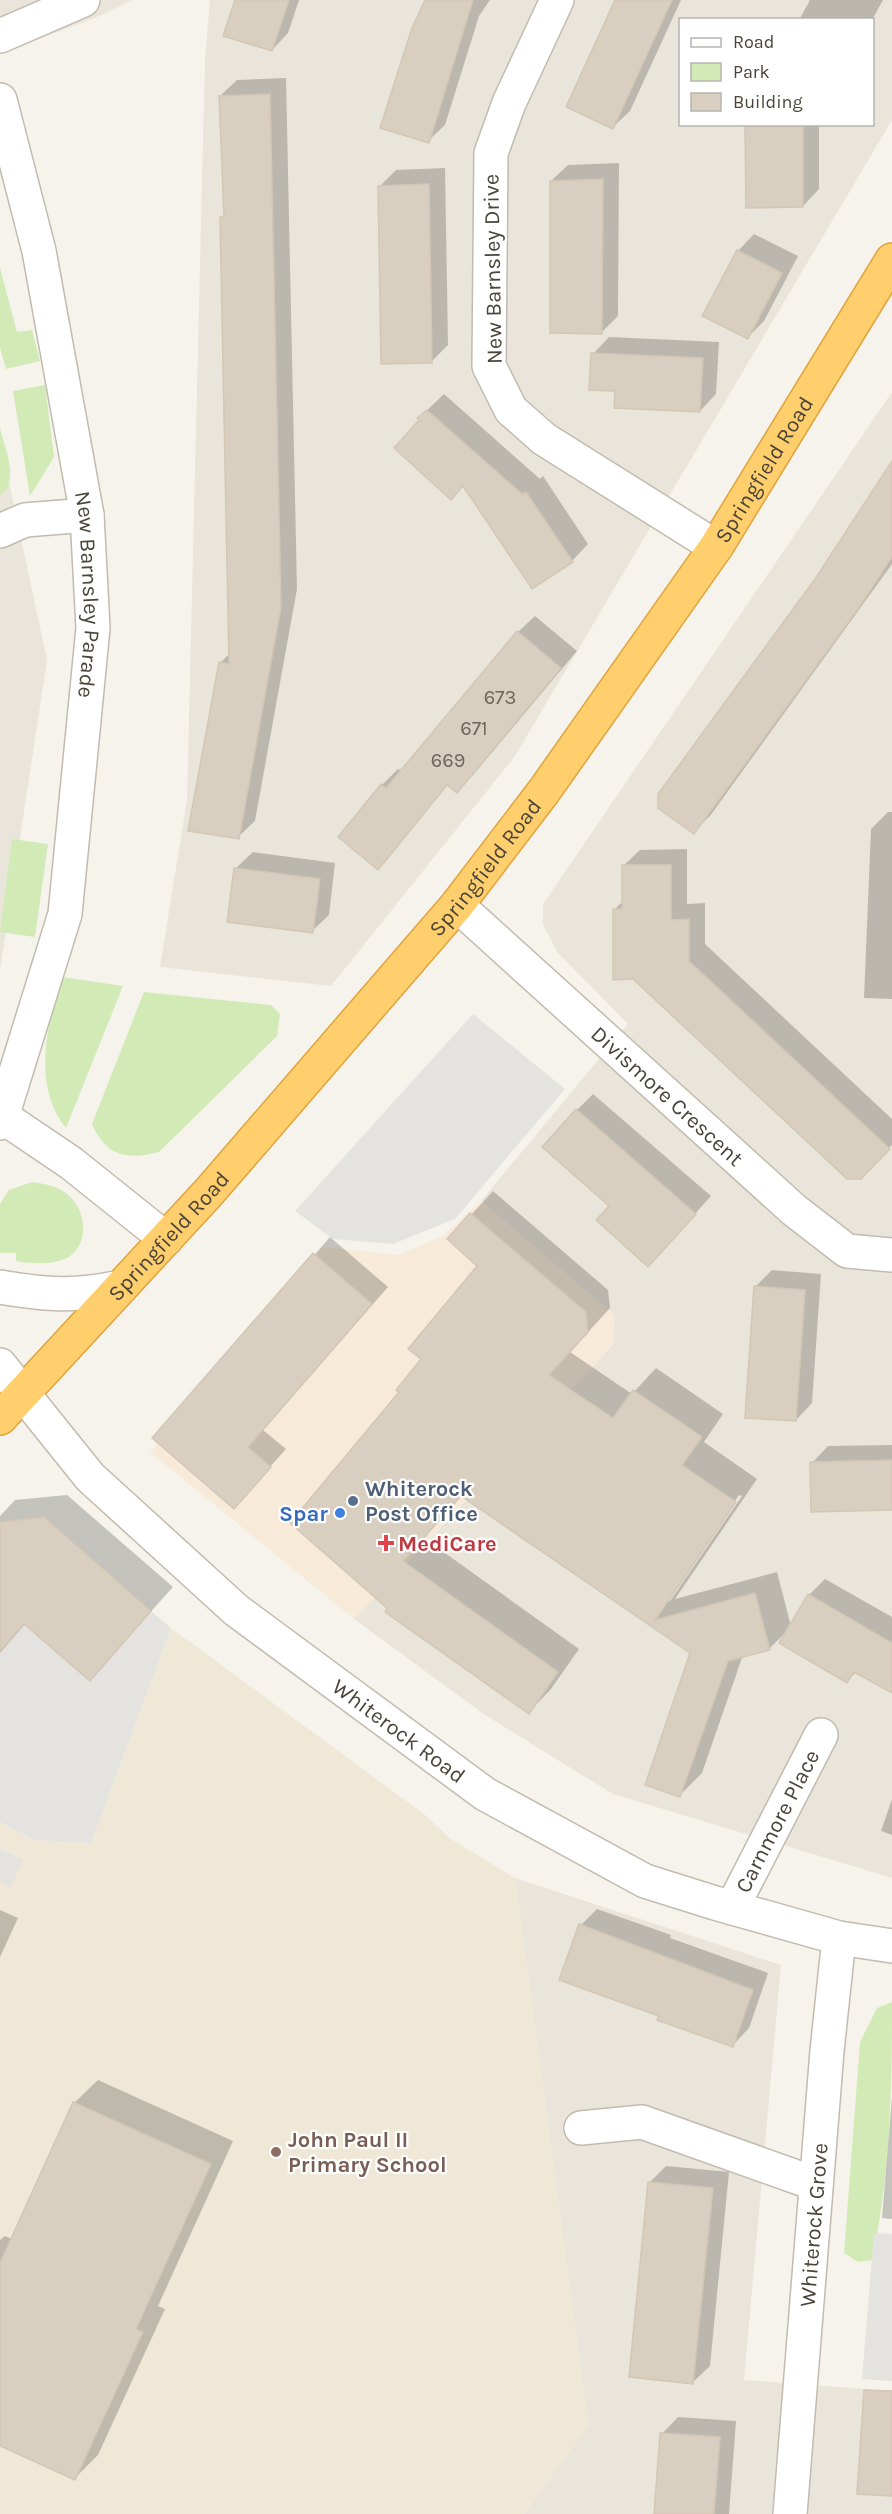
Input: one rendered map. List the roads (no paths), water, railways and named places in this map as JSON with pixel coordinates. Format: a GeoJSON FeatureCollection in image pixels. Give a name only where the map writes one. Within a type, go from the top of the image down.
{"type":"FeatureCollection","features":[{"type":"Feature","properties":{"kind":"highway","name":"Springfield Road"},"geometry":{"type":"LineString","coordinates":[[0,1418],[260,1135],[457,905],[544,791],[716,547],[892,260]]}},
{"type":"Feature","properties":{"kind":"street"},"geometry":{"type":"LineString","coordinates":[[0,36],[83,0]]}},
{"type":"Feature","properties":{"kind":"street","name":"New Barnsley Drive"},"geometry":{"type":"LineString","coordinates":[[557,0],[509,103],[491,153],[489,366],[511,410],[544,438],[716,547]]}},
{"type":"Feature","properties":{"kind":"street","name":"New Barnsley Parade"},"geometry":{"type":"LineString","coordinates":[[0,100],[39,251],[87,515],[93,628],[65,914],[1,1120]]}},
{"type":"Feature","properties":{"kind":"street"},"geometry":{"type":"LineString","coordinates":[[0,531],[25,520],[87,515]]}},
{"type":"Feature","properties":{"kind":"street","name":"Divismore Crescent"},"geometry":{"type":"LineString","coordinates":[[457,905],[794,1210],[847,1251],[892,1255]]}},
{"type":"Feature","properties":{"kind":"street"},"geometry":{"type":"LineString","coordinates":[[1,1120],[71,1162],[166,1239]]}},
{"type":"Feature","properties":{"kind":"street"},"geometry":{"type":"LineString","coordinates":[[0,1287],[50,1295],[86,1294],[121,1287]]}},
{"type":"Feature","properties":{"kind":"street","name":"Whiterock Road"},"geometry":{"type":"LineString","coordinates":[[0,1365],[90,1477],[236,1610],[485,1794],[645,1881],[839,1938],[892,1946]]}},
{"type":"Feature","properties":{"kind":"street","name":"Carnmore Place"},"geometry":{"type":"LineString","coordinates":[[732,1908],[821,1735]]}},
{"type":"Feature","properties":{"kind":"street","name":"Whiterock Grove"},"geometry":{"type":"LineString","coordinates":[[790,2514],[827,2051],[839,1938]]}},
{"type":"Feature","properties":{"kind":"street"},"geometry":{"type":"LineString","coordinates":[[581,2128],[642,2122],[816,2184]]}},
{"type":"Feature","properties":{"kind":"place","name":"Whiterock Post Office"},"geometry":{"type":"Point","coordinates":[353,1501]}},
{"type":"Feature","properties":{"kind":"place","name":"Spar"},"geometry":{"type":"Point","coordinates":[340,1513]}},
{"type":"Feature","properties":{"kind":"place","name":"MediCare"},"geometry":{"type":"Point","coordinates":[386,1543]}},
{"type":"Feature","properties":{"kind":"place","name":"John Paul II Primary School"},"geometry":{"type":"Point","coordinates":[276,2152]}}]}
